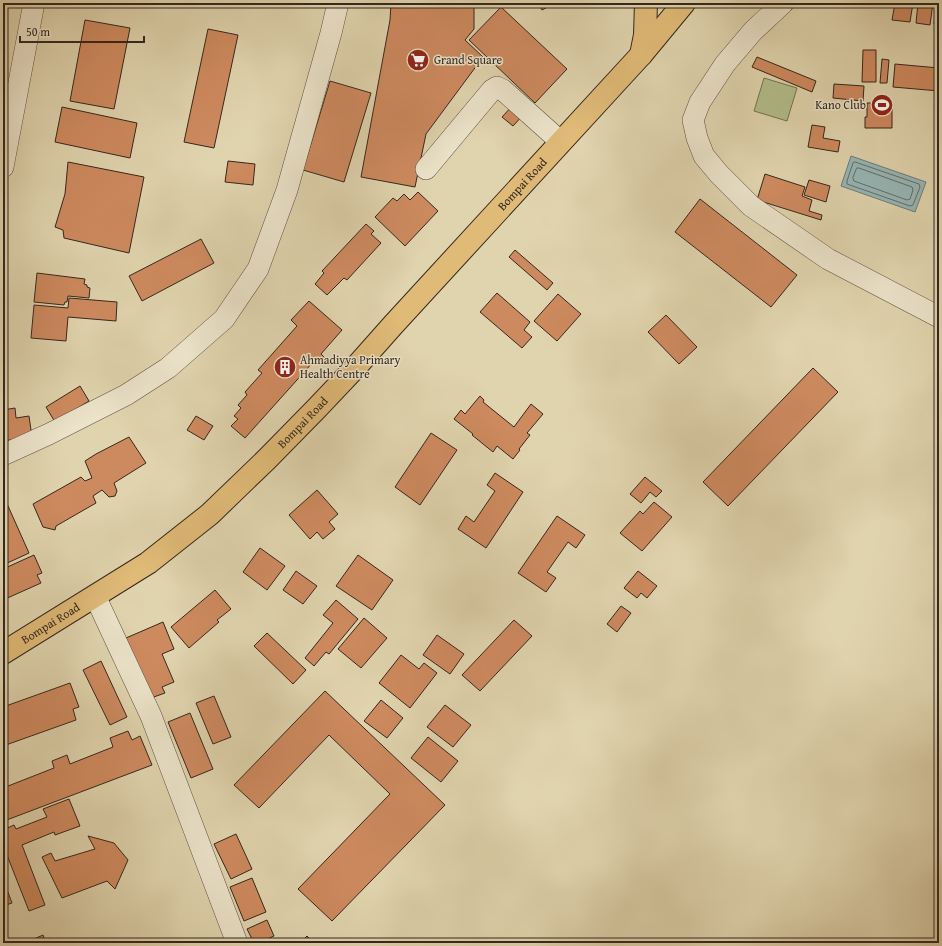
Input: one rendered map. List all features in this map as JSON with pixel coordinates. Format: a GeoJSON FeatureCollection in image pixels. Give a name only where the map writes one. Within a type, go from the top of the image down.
{"type":"FeatureCollection","features":[{"type":"Feature","properties":{"kind":"main road"},"geometry":{"type":"LineString","coordinates":[[641,55],[645,36],[646,3]]}},
{"type":"Feature","properties":{"kind":"main road","name":"Bompai Road"},"geometry":{"type":"LineString","coordinates":[[3,653],[148,563],[210,514],[267,459],[354,370],[398,319],[641,55],[684,3]]}},
{"type":"Feature","properties":{"kind":"lane"},"geometry":{"type":"LineString","coordinates":[[3,167],[34,3]]}},
{"type":"Feature","properties":{"kind":"lane"},"geometry":{"type":"LineString","coordinates":[[3,455],[49,434],[126,395],[168,368],[224,319],[258,268],[287,190],[338,3]]}},
{"type":"Feature","properties":{"kind":"lane"},"geometry":{"type":"LineString","coordinates":[[783,3],[754,31],[726,64],[700,102],[693,120],[697,138],[704,156],[719,174],[751,206],[828,259],[939,317]]}},
{"type":"Feature","properties":{"kind":"lane"},"geometry":{"type":"LineString","coordinates":[[426,169],[492,90],[497,87],[503,90],[561,142]]}},
{"type":"Feature","properties":{"kind":"lane"},"geometry":{"type":"LineString","coordinates":[[95,596],[150,716],[237,943]]}},
{"type":"Feature","properties":{"kind":"green space"},"geometry":{"type":"Polygon","coordinates":[[[764,78],[797,88],[787,121],[754,111],[764,78]]]}},
{"type":"Feature","properties":{"kind":"water"},"geometry":{"type":"Polygon","coordinates":[[[851,156],[926,182],[915,212],[841,186],[851,156]]]}},
{"type":"Feature","properties":{"kind":"building"},"geometry":{"type":"Polygon","coordinates":[[[391,3],[474,4],[474,29],[465,40],[483,57],[426,134],[415,187],[361,177],[390,20],[391,3]]]}},
{"type":"Feature","properties":{"kind":"building"},"geometry":{"type":"Polygon","coordinates":[[[538,3],[555,3],[542,10],[538,3]]]}},
{"type":"Feature","properties":{"kind":"building"},"geometry":{"type":"Polygon","coordinates":[[[895,3],[913,3],[910,22],[892,20],[895,3]]]}},
{"type":"Feature","properties":{"kind":"building"},"geometry":{"type":"Polygon","coordinates":[[[918,3],[933,3],[930,25],[916,23],[918,3]]]}},
{"type":"Feature","properties":{"kind":"building"},"geometry":{"type":"Polygon","coordinates":[[[936,3],[939,3],[939,25],[934,24],[936,3]]]}},
{"type":"Feature","properties":{"kind":"building"},"geometry":{"type":"Polygon","coordinates":[[[501,7],[567,69],[535,103],[469,40],[501,7]]]}},
{"type":"Feature","properties":{"kind":"building"},"geometry":{"type":"Polygon","coordinates":[[[85,20],[130,28],[114,109],[70,101],[85,20]]]}},
{"type":"Feature","properties":{"kind":"building"},"geometry":{"type":"Polygon","coordinates":[[[208,29],[238,35],[214,148],[184,142],[208,29]]]}},
{"type":"Feature","properties":{"kind":"building"},"geometry":{"type":"Polygon","coordinates":[[[863,50],[876,50],[876,82],[862,82],[863,50]]]}},
{"type":"Feature","properties":{"kind":"building"},"geometry":{"type":"Polygon","coordinates":[[[757,57],[816,81],[812,92],[752,67],[757,57]]]}},
{"type":"Feature","properties":{"kind":"building"},"geometry":{"type":"Polygon","coordinates":[[[882,59],[889,60],[887,83],[880,83],[882,59]]]}},
{"type":"Feature","properties":{"kind":"building"},"geometry":{"type":"Polygon","coordinates":[[[895,64],[939,68],[939,91],[893,87],[895,64]]]}},
{"type":"Feature","properties":{"kind":"building"},"geometry":{"type":"Polygon","coordinates":[[[330,81],[371,93],[344,182],[303,170],[330,81]]]}},
{"type":"Feature","properties":{"kind":"building"},"geometry":{"type":"Polygon","coordinates":[[[834,84],[864,86],[863,101],[833,98],[834,84]]]}},
{"type":"Feature","properties":{"kind":"building"},"geometry":{"type":"Polygon","coordinates":[[[867,103],[892,103],[892,128],[865,128],[867,103]]]}},
{"type":"Feature","properties":{"kind":"building"},"geometry":{"type":"Polygon","coordinates":[[[514,104],[525,113],[513,126],[502,117],[514,104]]]}},
{"type":"Feature","properties":{"kind":"building"},"geometry":{"type":"Polygon","coordinates":[[[62,107],[137,123],[130,158],[55,142],[62,107]]]}},
{"type":"Feature","properties":{"kind":"building"},"geometry":{"type":"Polygon","coordinates":[[[812,125],[825,127],[823,138],[840,141],[838,152],[808,147],[812,125]]]}},
{"type":"Feature","properties":{"kind":"building"},"geometry":{"type":"Polygon","coordinates":[[[228,161],[255,164],[253,185],[225,182],[228,161]]]}},
{"type":"Feature","properties":{"kind":"building"},"geometry":{"type":"Polygon","coordinates":[[[68,162],[144,177],[129,253],[64,238],[63,230],[55,227],[65,194],[68,162]]]}},
{"type":"Feature","properties":{"kind":"building"},"geometry":{"type":"Polygon","coordinates":[[[765,174],[805,187],[802,196],[812,200],[809,211],[822,215],[821,220],[757,200],[765,174]]]}},
{"type":"Feature","properties":{"kind":"building"},"geometry":{"type":"Polygon","coordinates":[[[809,180],[830,186],[826,202],[804,195],[809,180]]]}},
{"type":"Feature","properties":{"kind":"building"},"geometry":{"type":"Polygon","coordinates":[[[418,192],[438,211],[405,246],[375,217],[393,198],[397,201],[404,194],[410,200],[418,192]]]}},
{"type":"Feature","properties":{"kind":"building"},"geometry":{"type":"Polygon","coordinates":[[[700,199],[797,275],[771,307],[675,232],[700,199]]]}},
{"type":"Feature","properties":{"kind":"building"},"geometry":{"type":"Polygon","coordinates":[[[366,224],[374,231],[371,234],[381,243],[347,280],[344,278],[327,295],[315,284],[324,273],[322,271],[366,224]]]}},
{"type":"Feature","properties":{"kind":"building"},"geometry":{"type":"Polygon","coordinates":[[[201,239],[214,263],[142,301],[129,276],[201,239]]]}},
{"type":"Feature","properties":{"kind":"building"},"geometry":{"type":"Polygon","coordinates":[[[515,250],[553,283],[547,290],[509,257],[515,250]]]}},
{"type":"Feature","properties":{"kind":"building"},"geometry":{"type":"Polygon","coordinates":[[[37,273],[85,279],[84,284],[90,288],[89,298],[68,296],[67,302],[65,302],[64,305],[34,302],[37,273]]]}},
{"type":"Feature","properties":{"kind":"building"},"geometry":{"type":"Polygon","coordinates":[[[497,293],[530,322],[524,330],[532,337],[522,348],[480,312],[497,293]]]}},
{"type":"Feature","properties":{"kind":"building"},"geometry":{"type":"Polygon","coordinates":[[[558,294],[581,314],[557,341],[534,321],[558,294]]]}},
{"type":"Feature","properties":{"kind":"building"},"geometry":{"type":"Polygon","coordinates":[[[69,298],[117,302],[116,321],[68,317],[66,341],[31,338],[34,305],[68,308],[69,298]]]}},
{"type":"Feature","properties":{"kind":"building","name":"Ahmadiyya Primary Health Centre"},"geometry":{"type":"Polygon","coordinates":[[[309,301],[342,330],[321,354],[325,358],[318,365],[314,361],[245,438],[231,426],[238,419],[234,416],[241,408],[238,405],[247,395],[245,392],[262,373],[258,370],[297,326],[291,320],[309,301]]]}},
{"type":"Feature","properties":{"kind":"building"},"geometry":{"type":"Polygon","coordinates":[[[666,315],[697,347],[679,364],[648,332],[666,315]]]}},
{"type":"Feature","properties":{"kind":"building"},"geometry":{"type":"Polygon","coordinates":[[[813,368],[838,392],[728,506],[703,482],[813,368]]]}},
{"type":"Feature","properties":{"kind":"building"},"geometry":{"type":"Polygon","coordinates":[[[80,386],[89,401],[55,422],[46,407],[80,386]]]}},
{"type":"Feature","properties":{"kind":"building"},"geometry":{"type":"Polygon","coordinates":[[[480,396],[484,400],[483,402],[514,427],[531,404],[543,414],[527,433],[530,435],[513,459],[497,446],[493,452],[454,419],[461,410],[465,414],[480,396]]]}},
{"type":"Feature","properties":{"kind":"building"},"geometry":{"type":"Polygon","coordinates":[[[15,408],[16,418],[29,416],[32,437],[3,441],[3,410],[15,408]]]}},
{"type":"Feature","properties":{"kind":"building"},"geometry":{"type":"Polygon","coordinates":[[[196,416],[213,426],[204,440],[187,430],[196,416]]]}},
{"type":"Feature","properties":{"kind":"building"},"geometry":{"type":"Polygon","coordinates":[[[431,433],[457,450],[420,505],[395,487],[431,433]]]}},
{"type":"Feature","properties":{"kind":"building"},"geometry":{"type":"Polygon","coordinates":[[[129,437],[146,463],[114,483],[117,491],[115,496],[109,497],[102,490],[93,496],[96,503],[56,526],[55,530],[43,527],[33,504],[81,477],[85,481],[92,478],[85,461],[129,437]]]}},
{"type":"Feature","properties":{"kind":"building"},"geometry":{"type":"Polygon","coordinates":[[[495,473],[523,492],[486,548],[458,529],[466,516],[474,522],[495,491],[487,485],[495,473]]]}},
{"type":"Feature","properties":{"kind":"building"},"geometry":{"type":"Polygon","coordinates":[[[645,477],[662,491],[656,497],[650,492],[641,503],[630,494],[645,477]]]}},
{"type":"Feature","properties":{"kind":"building"},"geometry":{"type":"Polygon","coordinates":[[[317,490],[338,514],[329,522],[335,529],[323,539],[317,532],[310,539],[289,515],[317,490]]]}},
{"type":"Feature","properties":{"kind":"building"},"geometry":{"type":"Polygon","coordinates":[[[4,497],[29,553],[3,565],[3,498],[4,497]]]}},
{"type":"Feature","properties":{"kind":"building"},"geometry":{"type":"Polygon","coordinates":[[[654,502],[672,517],[642,551],[620,533],[640,511],[643,514],[654,502]]]}},
{"type":"Feature","properties":{"kind":"building"},"geometry":{"type":"Polygon","coordinates":[[[557,516],[585,535],[576,548],[568,542],[547,572],[556,578],[546,592],[518,573],[557,516]]]}},
{"type":"Feature","properties":{"kind":"building"},"geometry":{"type":"Polygon","coordinates":[[[260,548],[285,566],[267,590],[243,572],[260,548]]]}},
{"type":"Feature","properties":{"kind":"building"},"geometry":{"type":"Polygon","coordinates":[[[34,555],[42,573],[37,575],[41,583],[3,600],[3,569],[34,555]]]}},
{"type":"Feature","properties":{"kind":"building"},"geometry":{"type":"Polygon","coordinates":[[[358,555],[393,580],[372,610],[336,586],[358,555]]]}},
{"type":"Feature","properties":{"kind":"building"},"geometry":{"type":"Polygon","coordinates":[[[296,571],[317,586],[303,604],[283,590],[296,571]]]}},
{"type":"Feature","properties":{"kind":"building"},"geometry":{"type":"Polygon","coordinates":[[[638,571],[657,586],[647,598],[641,593],[637,598],[624,588],[638,571]]]}},
{"type":"Feature","properties":{"kind":"building"},"geometry":{"type":"Polygon","coordinates":[[[215,590],[231,609],[217,620],[219,622],[189,648],[171,627],[215,590]]]}},
{"type":"Feature","properties":{"kind":"building"},"geometry":{"type":"Polygon","coordinates":[[[336,600],[358,619],[329,654],[326,652],[314,666],[305,658],[333,623],[323,615],[336,600]]]}},
{"type":"Feature","properties":{"kind":"building"},"geometry":{"type":"Polygon","coordinates":[[[621,606],[631,613],[617,632],[607,624],[621,606]]]}},
{"type":"Feature","properties":{"kind":"building"},"geometry":{"type":"Polygon","coordinates":[[[364,618],[387,638],[361,668],[338,649],[364,618]]]}},
{"type":"Feature","properties":{"kind":"building"},"geometry":{"type":"Polygon","coordinates":[[[514,620],[532,636],[480,691],[462,675],[514,620]]]}},
{"type":"Feature","properties":{"kind":"building"},"geometry":{"type":"Polygon","coordinates":[[[163,622],[174,649],[162,654],[174,682],[162,687],[165,693],[151,698],[126,638],[163,622]]]}},
{"type":"Feature","properties":{"kind":"building"},"geometry":{"type":"Polygon","coordinates":[[[267,633],[306,670],[293,684],[254,646],[267,633]]]}},
{"type":"Feature","properties":{"kind":"building"},"geometry":{"type":"Polygon","coordinates":[[[437,635],[464,654],[450,674],[423,655],[437,635]]]}},
{"type":"Feature","properties":{"kind":"building"},"geometry":{"type":"Polygon","coordinates":[[[401,655],[419,669],[424,663],[437,673],[410,708],[379,683],[401,655]]]}},
{"type":"Feature","properties":{"kind":"building"},"geometry":{"type":"Polygon","coordinates":[[[101,661],[127,717],[110,725],[83,670],[101,661]]]}},
{"type":"Feature","properties":{"kind":"building"},"geometry":{"type":"Polygon","coordinates":[[[70,683],[79,707],[73,709],[76,720],[3,746],[3,707],[70,683]]]}},
{"type":"Feature","properties":{"kind":"building"},"geometry":{"type":"Polygon","coordinates":[[[325,691],[445,805],[332,921],[298,889],[390,794],[329,735],[259,808],[234,785],[325,691]]]}},
{"type":"Feature","properties":{"kind":"building"},"geometry":{"type":"Polygon","coordinates":[[[214,696],[231,737],[213,744],[196,703],[214,696]]]}},
{"type":"Feature","properties":{"kind":"building"},"geometry":{"type":"Polygon","coordinates":[[[381,700],[403,718],[387,738],[364,721],[381,700]]]}},
{"type":"Feature","properties":{"kind":"building"},"geometry":{"type":"Polygon","coordinates":[[[445,705],[471,725],[453,747],[427,727],[445,705]]]}},
{"type":"Feature","properties":{"kind":"building"},"geometry":{"type":"Polygon","coordinates":[[[190,713],[213,769],[191,778],[168,722],[190,713]]]}},
{"type":"Feature","properties":{"kind":"building"},"geometry":{"type":"Polygon","coordinates":[[[128,731],[132,740],[140,736],[152,765],[4,821],[3,788],[54,768],[52,761],[67,755],[70,764],[113,747],[110,738],[128,731]]]}},
{"type":"Feature","properties":{"kind":"building"},"geometry":{"type":"Polygon","coordinates":[[[428,737],[458,761],[441,782],[411,758],[428,737]]]}},
{"type":"Feature","properties":{"kind":"building"},"geometry":{"type":"Polygon","coordinates":[[[69,799],[80,826],[55,835],[54,832],[22,845],[45,905],[29,911],[3,845],[3,830],[14,825],[16,829],[47,817],[43,809],[69,799]]]}},
{"type":"Feature","properties":{"kind":"building"},"geometry":{"type":"Polygon","coordinates":[[[236,834],[252,869],[231,879],[214,844],[236,834]]]}},
{"type":"Feature","properties":{"kind":"building"},"geometry":{"type":"Polygon","coordinates":[[[88,836],[114,843],[128,860],[115,889],[107,881],[62,898],[42,857],[51,853],[55,861],[95,849],[88,836]]]}},
{"type":"Feature","properties":{"kind":"building"},"geometry":{"type":"Polygon","coordinates":[[[252,878],[266,912],[244,921],[230,887],[252,878]]]}},
{"type":"Feature","properties":{"kind":"building"},"geometry":{"type":"Polygon","coordinates":[[[3,879],[12,903],[3,906],[3,879]]]}},
{"type":"Feature","properties":{"kind":"building"},"geometry":{"type":"Polygon","coordinates":[[[267,920],[274,936],[258,943],[254,943],[247,929],[267,920]]]}},
{"type":"Feature","properties":{"kind":"building"},"geometry":{"type":"Polygon","coordinates":[[[43,935],[45,940],[49,938],[51,943],[25,943],[43,935]]]}},
{"type":"Feature","properties":{"kind":"building"},"geometry":{"type":"Polygon","coordinates":[[[307,936],[314,943],[300,943],[307,936]]]}},
{"type":"Feature","properties":{"kind":"place","name":"Grand Square"},"geometry":{"type":"Point","coordinates":[418,60]}},
{"type":"Feature","properties":{"kind":"place","name":"Kano Club"},"geometry":{"type":"Point","coordinates":[882,105]}},
{"type":"Feature","properties":{"kind":"place","name":"Ahmadiyya Primary Health Centre"},"geometry":{"type":"Point","coordinates":[285,367]}}]}
